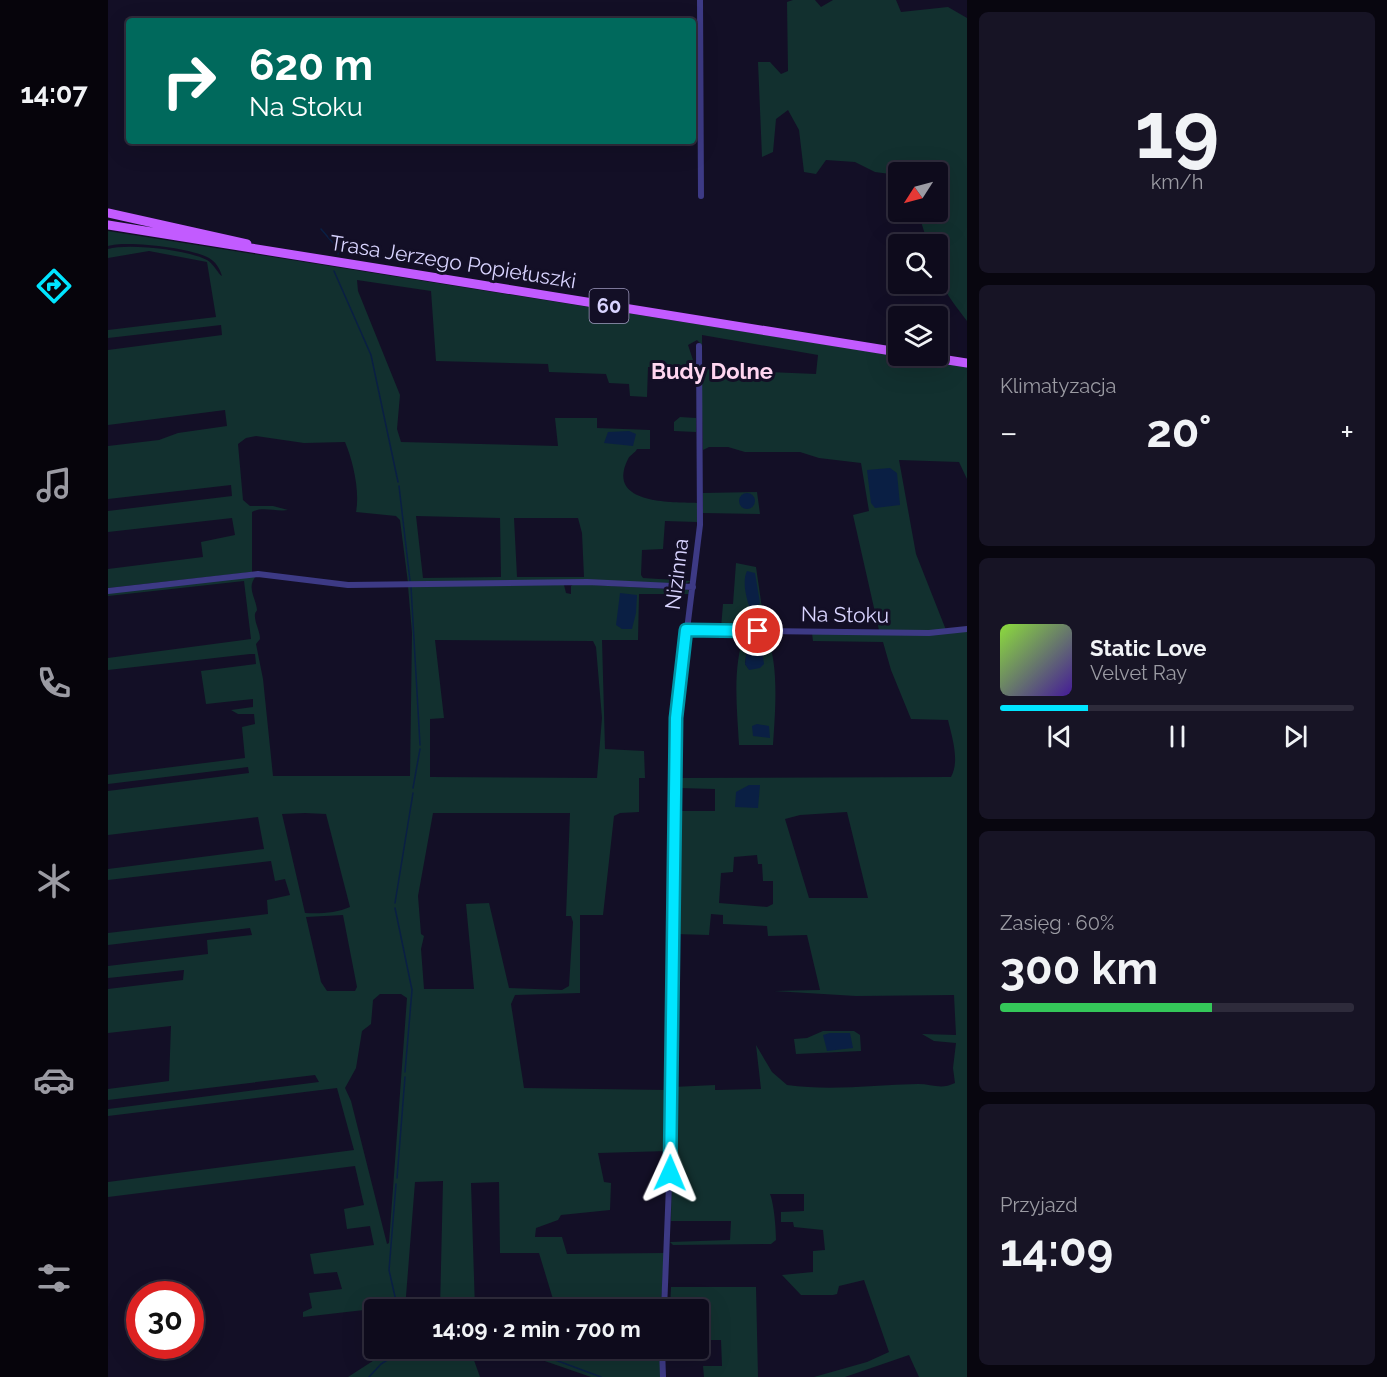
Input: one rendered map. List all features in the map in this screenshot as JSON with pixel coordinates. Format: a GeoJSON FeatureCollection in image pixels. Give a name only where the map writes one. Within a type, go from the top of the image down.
{"type":"FeatureCollection","features":[{"type":"Feature","properties":{"kind":"main road","name":"Trasa Jerzego Popiełuszki"},"geometry":{"type":"LineString","coordinates":[[108,213],[176,226],[287,254]]}},
{"type":"Feature","properties":{"kind":"main road","name":"Trasa Jerzego Popiełuszki"},"geometry":{"type":"LineString","coordinates":[[108,225],[888,350]]}},
{"type":"Feature","properties":{"kind":"main road"},"geometry":{"type":"LineString","coordinates":[[948,360],[967,363]]}},
{"type":"Feature","properties":{"kind":"street"},"geometry":{"type":"LineString","coordinates":[[700,0],[701,196]]}},
{"type":"Feature","properties":{"kind":"street","name":"Nizinna"},"geometry":{"type":"LineString","coordinates":[[664,1299],[670,1160],[676,718],[700,511],[699,346]]}},
{"type":"Feature","properties":{"kind":"street"},"geometry":{"type":"LineString","coordinates":[[108,591],[258,574],[348,585],[568,582],[693,587]]}},
{"type":"Feature","properties":{"kind":"street","name":"Na Stoku"},"geometry":{"type":"LineString","coordinates":[[686,630],[929,633],[967,629]]}},
{"type":"Feature","properties":{"kind":"street"},"geometry":{"type":"LineString","coordinates":[[662,1359],[663,1377]]}},
{"type":"Feature","properties":{"kind":"green space"},"geometry":{"type":"Polygon","coordinates":[[[815,0],[821,7],[833,0],[896,0],[901,12],[948,7],[967,18],[967,321],[948,294],[948,234],[925,234],[921,222],[948,222],[948,162],[888,162],[888,174],[875,172],[855,162],[826,160],[816,174],[804,172],[799,130],[788,110],[776,119],[773,152],[762,157],[758,62],[770,62],[781,74],[788,71],[787,2],[815,0]]]}},
{"type":"Feature","properties":{"kind":"green space"},"geometry":{"type":"Polygon","coordinates":[[[108,231],[888,354],[888,366],[948,366],[948,364],[967,367],[967,479],[959,462],[899,460],[916,554],[946,630],[879,630],[853,515],[869,511],[861,463],[819,458],[800,452],[745,452],[728,447],[709,447],[703,450],[701,369],[816,374],[818,355],[702,335],[702,345],[697,340],[688,345],[696,369],[648,367],[647,397],[630,396],[629,384],[609,383],[606,374],[549,372],[548,364],[436,361],[431,291],[357,280],[358,291],[400,395],[397,429],[401,442],[558,446],[555,418],[597,418],[597,428],[650,430],[650,449],[637,449],[628,459],[623,474],[626,485],[633,493],[644,498],[697,503],[697,522],[665,521],[663,549],[642,550],[641,575],[643,578],[691,581],[685,584],[408,583],[400,520],[396,516],[356,512],[355,476],[345,442],[304,443],[256,436],[246,438],[238,444],[243,500],[250,506],[273,506],[288,510],[260,509],[252,512],[252,572],[108,588],[108,569],[203,557],[201,542],[235,535],[232,518],[108,532],[108,511],[232,496],[231,485],[108,499],[108,446],[159,440],[178,433],[227,426],[225,410],[108,425],[108,350],[222,335],[221,325],[108,338],[108,330],[216,317],[207,262],[149,251],[108,258],[108,249],[144,247],[186,253],[207,260],[222,276],[217,266],[201,254],[174,248],[117,244],[108,246],[108,231]],[[416,516],[423,578],[501,577],[500,518],[416,516]],[[514,518],[517,577],[584,577],[582,533],[578,518],[514,518]]]}},
{"type":"Feature","properties":{"kind":"green space"},"geometry":{"type":"Polygon","coordinates":[[[680,417],[696,418],[696,432],[674,431],[674,422],[680,417]]]}},
{"type":"Feature","properties":{"kind":"green space"},"geometry":{"type":"Polygon","coordinates":[[[757,492],[760,514],[703,513],[703,493],[757,492]]]}},
{"type":"Feature","properties":{"kind":"green space"},"geometry":{"type":"Polygon","coordinates":[[[736,563],[756,567],[765,629],[721,628],[723,604],[733,604],[736,563]]]}},
{"type":"Feature","properties":{"kind":"green space"},"geometry":{"type":"Polygon","coordinates":[[[256,576],[252,589],[260,639],[256,644],[263,679],[273,776],[410,776],[412,633],[408,586],[564,585],[566,593],[571,594],[571,586],[574,584],[688,590],[689,594],[639,594],[638,640],[602,640],[605,749],[644,751],[645,778],[639,778],[639,812],[620,813],[614,816],[603,915],[580,915],[580,993],[515,995],[511,1004],[524,1088],[668,1090],[668,1151],[598,1153],[604,1182],[611,1183],[610,1210],[561,1215],[558,1220],[536,1228],[535,1237],[562,1237],[567,1254],[664,1253],[662,1299],[553,1299],[539,1253],[500,1253],[499,1182],[471,1183],[475,1299],[440,1299],[443,1181],[415,1182],[406,1299],[364,1299],[364,1310],[303,1317],[303,1312],[312,1308],[309,1293],[342,1289],[337,1272],[314,1274],[310,1254],[374,1245],[370,1226],[347,1229],[344,1209],[364,1205],[355,1166],[108,1197],[108,1182],[354,1150],[337,1088],[108,1116],[108,1109],[319,1082],[315,1075],[108,1100],[108,1089],[169,1081],[171,1026],[108,1033],[108,989],[183,980],[184,970],[108,978],[108,966],[208,954],[207,940],[252,935],[250,928],[108,945],[108,933],[268,914],[267,900],[290,895],[285,879],[275,881],[271,861],[108,880],[108,869],[264,849],[258,817],[108,835],[108,791],[249,773],[248,767],[108,784],[108,775],[245,758],[242,727],[255,724],[254,714],[238,714],[231,710],[253,707],[253,699],[206,704],[201,671],[256,664],[255,654],[250,654],[108,670],[108,658],[251,639],[244,581],[108,596],[108,593],[256,576]],[[435,640],[444,718],[430,719],[430,777],[597,778],[602,718],[596,647],[593,641],[435,640]],[[433,813],[418,896],[421,934],[424,936],[421,949],[424,989],[474,989],[466,904],[489,903],[509,988],[562,990],[569,986],[573,922],[571,916],[566,916],[570,813],[433,813]],[[282,814],[305,913],[328,913],[350,907],[326,814],[282,814]],[[343,915],[306,917],[321,982],[327,991],[355,991],[357,987],[343,915]],[[380,994],[373,1000],[371,1024],[362,1031],[356,1068],[345,1088],[351,1101],[387,1244],[389,1243],[407,998],[401,994],[380,994]]]}},
{"type":"Feature","properties":{"kind":"green space"},"geometry":{"type":"Polygon","coordinates":[[[967,631],[967,1377],[919,1377],[909,1355],[845,1377],[814,1377],[867,1362],[889,1352],[864,1280],[839,1286],[837,1294],[833,1295],[801,1295],[782,1275],[813,1272],[813,1251],[825,1250],[823,1230],[794,1227],[793,1222],[781,1222],[781,1212],[804,1211],[804,1194],[770,1194],[776,1235],[776,1240],[771,1244],[673,1245],[670,1242],[730,1240],[731,1221],[671,1221],[673,1087],[715,1085],[715,1090],[761,1089],[756,1045],[772,1072],[787,1085],[820,1088],[918,1084],[941,1086],[955,1083],[953,1068],[956,1043],[934,1041],[922,1034],[956,1035],[954,995],[856,996],[774,991],[820,990],[807,935],[768,936],[767,926],[723,924],[723,915],[711,914],[709,935],[675,934],[679,811],[715,811],[715,789],[679,788],[679,778],[951,777],[954,771],[955,756],[948,720],[911,719],[891,670],[883,642],[813,641],[812,633],[967,631]],[[847,812],[800,815],[785,819],[809,898],[868,898],[847,812]],[[757,855],[734,857],[733,872],[721,873],[719,903],[767,907],[773,904],[773,881],[763,881],[762,864],[758,864],[757,855]]]}},
{"type":"Feature","properties":{"kind":"green space"},"geometry":{"type":"Polygon","coordinates":[[[745,632],[765,633],[770,644],[775,672],[773,745],[739,745],[736,688],[745,632]],[[747,649],[745,664],[748,668],[760,668],[747,649]]]}},
{"type":"Feature","properties":{"kind":"green space"},"geometry":{"type":"Polygon","coordinates":[[[823,1031],[854,1031],[860,1035],[861,1051],[796,1054],[794,1039],[807,1038],[823,1031]]]}},
{"type":"Feature","properties":{"kind":"green space"},"geometry":{"type":"Polygon","coordinates":[[[671,1287],[756,1287],[758,1377],[704,1377],[703,1366],[722,1366],[721,1340],[709,1340],[709,1299],[670,1299],[671,1287]]]}},
{"type":"Feature","properties":{"kind":"green space"},"geometry":{"type":"Polygon","coordinates":[[[376,1359],[474,1359],[480,1377],[348,1377],[376,1359]]]}},
{"type":"Feature","properties":{"kind":"green space"},"geometry":{"type":"Polygon","coordinates":[[[539,1359],[570,1361],[570,1359],[660,1359],[661,1377],[591,1377],[539,1359]]]}},
{"type":"Feature","properties":{"kind":"water"},"geometry":{"type":"Polygon","coordinates":[[[629,431],[636,434],[633,446],[604,443],[608,432],[629,431]]]}},
{"type":"Feature","properties":{"kind":"water"},"geometry":{"type":"Polygon","coordinates":[[[890,468],[897,473],[900,505],[875,508],[871,503],[867,470],[890,468]]]}},
{"type":"Feature","properties":{"kind":"water"},"geometry":{"type":"Polygon","coordinates":[[[744,493],[750,493],[755,501],[753,507],[744,509],[739,504],[739,498],[744,493]]]}},
{"type":"Feature","properties":{"kind":"water"},"geometry":{"type":"Polygon","coordinates":[[[747,571],[755,573],[760,603],[754,610],[750,608],[746,595],[747,571]]]}},
{"type":"Feature","properties":{"kind":"water"},"geometry":{"type":"Polygon","coordinates":[[[620,593],[637,595],[632,629],[622,629],[616,625],[620,593]]]}},
{"type":"Feature","properties":{"kind":"water"},"geometry":{"type":"Polygon","coordinates":[[[756,642],[762,649],[764,664],[760,668],[749,670],[745,664],[747,649],[756,642]]]}},
{"type":"Feature","properties":{"kind":"water"},"geometry":{"type":"Polygon","coordinates":[[[757,724],[769,726],[770,738],[753,736],[752,726],[757,724]]]}},
{"type":"Feature","properties":{"kind":"water"},"geometry":{"type":"Polygon","coordinates":[[[749,785],[760,785],[758,808],[735,807],[736,792],[749,785]]]}},
{"type":"Feature","properties":{"kind":"water"},"geometry":{"type":"Polygon","coordinates":[[[850,1033],[853,1048],[827,1051],[823,1035],[850,1033]]]}},
{"type":"Feature","properties":{"kind":"waterway"},"geometry":{"type":"LineString","coordinates":[[321,229],[339,250],[338,254]]}},
{"type":"Feature","properties":{"kind":"waterway"},"geometry":{"type":"LineString","coordinates":[[334,271],[371,355],[398,482]]}},
{"type":"Feature","properties":{"kind":"waterway"},"geometry":{"type":"LineString","coordinates":[[399,486],[410,581]]}},
{"type":"Feature","properties":{"kind":"waterway"},"geometry":{"type":"LineString","coordinates":[[411,587],[420,745]]}},
{"type":"Feature","properties":{"kind":"waterway"},"geometry":{"type":"LineString","coordinates":[[413,788],[420,749]]}},
{"type":"Feature","properties":{"kind":"waterway"},"geometry":{"type":"LineString","coordinates":[[395,903],[413,793]]}},
{"type":"Feature","properties":{"kind":"waterway"},"geometry":{"type":"LineString","coordinates":[[395,908],[412,990],[405,1072]]}},
{"type":"Feature","properties":{"kind":"waterway"},"geometry":{"type":"LineString","coordinates":[[397,1178],[405,1077]]}},
{"type":"Feature","properties":{"kind":"waterway"},"geometry":{"type":"LineString","coordinates":[[396,1184],[389,1270],[396,1299]]}},
{"type":"Feature","properties":{"kind":"waterway"},"geometry":{"type":"LineString","coordinates":[[369,1377],[389,1359]]}},
{"type":"Feature","properties":{"kind":"waterway"},"geometry":{"type":"LineString","coordinates":[[553,1359],[601,1377]]}},
{"type":"Feature","properties":{"kind":"district","name":"Budy Dolne"},"geometry":{"type":"Point","coordinates":[712,371]}},
{"type":"Feature","properties":{"kind":"route"},"geometry":{"type":"LineString","coordinates":[[670,1173],[671,968],[677,794],[676,718],[686,630],[758,631]]}}]}
